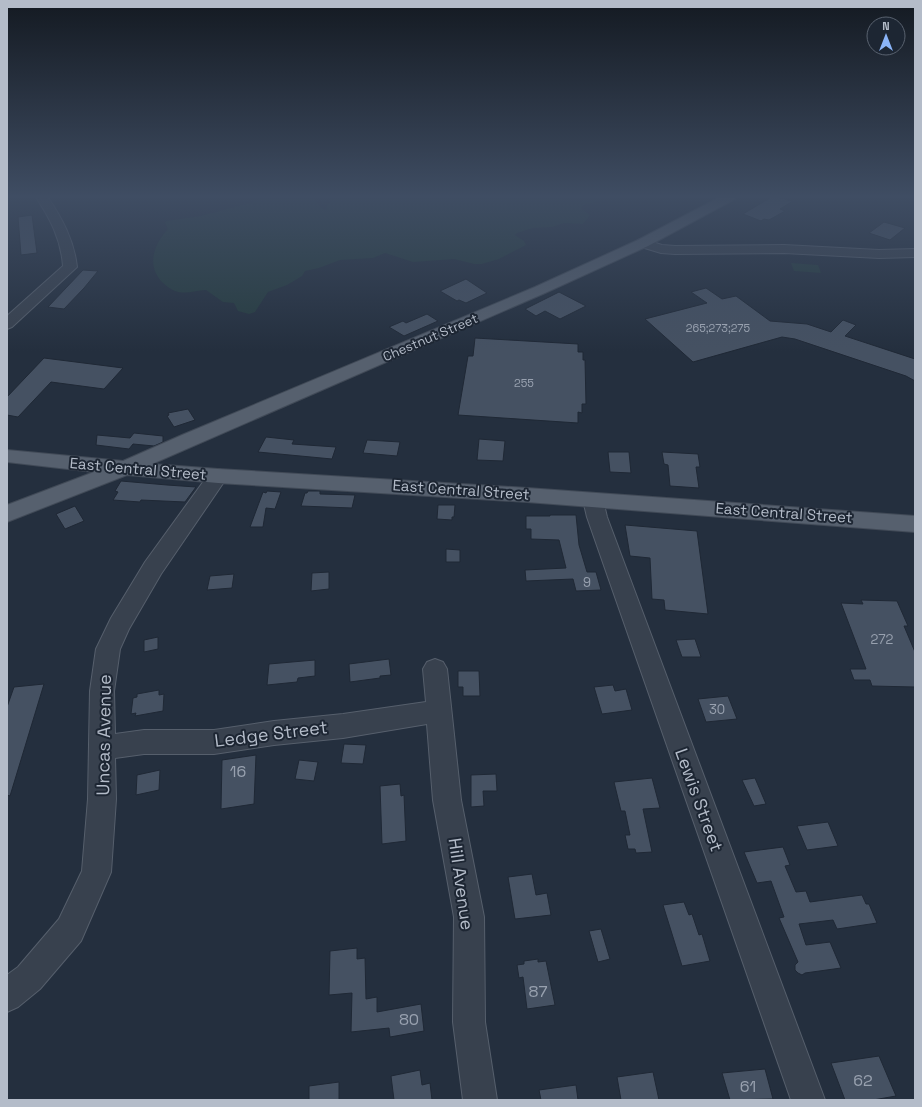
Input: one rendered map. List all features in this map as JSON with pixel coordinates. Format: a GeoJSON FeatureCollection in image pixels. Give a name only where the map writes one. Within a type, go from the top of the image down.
{"type":"FeatureCollection","features":[{"type":"Feature","properties":{"kind":"main road","name":"Chestnut Street"},"geometry":{"type":"LineString","coordinates":[[28,504],[125,468],[189,439],[526,296],[633,248]]}},
{"type":"Feature","properties":{"kind":"main road"},"geometry":{"type":"LineString","coordinates":[[189,439],[182,455],[182,461],[189,468],[218,476]]}},
{"type":"Feature","properties":{"kind":"main road","name":"East Central Street"},"geometry":{"type":"LineString","coordinates":[[7,456],[45,461],[218,476],[593,500],[915,524]]}},
{"type":"Feature","properties":{"kind":"main road"},"geometry":{"type":"LineString","coordinates":[[7,514],[28,504],[51,487],[55,477],[52,468],[45,461]]}},
{"type":"Feature","properties":{"kind":"street"},"geometry":{"type":"LineString","coordinates":[[7,324],[70,267],[65,248]]}},
{"type":"Feature","properties":{"kind":"street"},"geometry":{"type":"LineString","coordinates":[[657,248],[675,250],[784,249],[879,254],[915,253]]}},
{"type":"Feature","properties":{"kind":"street"},"geometry":{"type":"LineString","coordinates":[[7,304],[27,306]]}},
{"type":"Feature","properties":{"kind":"street","name":"Uncas Avenue"},"geometry":{"type":"LineString","coordinates":[[7,996],[29,978],[70,930],[96,872],[102,799],[102,691],[108,649],[119,625],[153,568],[218,476]]}},
{"type":"Feature","properties":{"kind":"street","name":"Lewis Street"},"geometry":{"type":"LineString","coordinates":[[593,500],[600,524],[808,1100]]}},
{"type":"Feature","properties":{"kind":"street","name":"Hill Avenue"},"geometry":{"type":"LineString","coordinates":[[434,669],[447,800],[469,917],[469,1022],[480,1100]]}},
{"type":"Feature","properties":{"kind":"street","name":"Ledge Street"},"geometry":{"type":"LineString","coordinates":[[102,748],[144,742],[214,742],[274,733],[343,726],[438,711]]}},
{"type":"Feature","properties":{"kind":"green space"},"geometry":{"type":"Polygon","coordinates":[[[156,248],[521,248],[499,259],[482,264],[474,264],[454,259],[413,262],[385,253],[373,258],[340,260],[319,268],[305,271],[302,276],[287,285],[268,292],[255,312],[249,314],[238,311],[234,303],[223,302],[206,290],[179,292],[170,288],[162,282],[154,269],[153,262],[156,248]]]}},
{"type":"Feature","properties":{"kind":"green space"},"geometry":{"type":"Polygon","coordinates":[[[791,263],[818,265],[821,273],[794,271],[791,263]]]}},
{"type":"Feature","properties":{"kind":"building"},"geometry":{"type":"Polygon","coordinates":[[[20,248],[36,248],[37,253],[21,255],[20,248]]]}},
{"type":"Feature","properties":{"kind":"building"},"geometry":{"type":"Polygon","coordinates":[[[83,270],[98,271],[64,309],[48,307],[83,270]]]}},
{"type":"Feature","properties":{"kind":"building"},"geometry":{"type":"Polygon","coordinates":[[[466,279],[487,293],[466,303],[459,300],[457,301],[440,291],[466,279]]]}},
{"type":"Feature","properties":{"kind":"building"},"geometry":{"type":"Polygon","coordinates":[[[706,288],[722,299],[736,296],[770,321],[807,324],[831,332],[843,320],[856,325],[845,336],[915,359],[915,381],[906,376],[795,339],[782,337],[693,362],[645,319],[707,303],[691,292],[706,288]]]}},
{"type":"Feature","properties":{"kind":"building"},"geometry":{"type":"Polygon","coordinates":[[[559,292],[586,306],[560,319],[545,311],[536,316],[525,309],[559,292]]]}},
{"type":"Feature","properties":{"kind":"building"},"geometry":{"type":"Polygon","coordinates":[[[427,314],[438,321],[404,336],[389,327],[403,321],[406,323],[427,314]]]}},
{"type":"Feature","properties":{"kind":"building"},"geometry":{"type":"Polygon","coordinates":[[[475,338],[578,344],[578,352],[583,352],[583,360],[585,360],[586,404],[582,404],[582,413],[578,412],[578,423],[458,415],[468,356],[473,356],[475,338]]]}},
{"type":"Feature","properties":{"kind":"building"},"geometry":{"type":"Polygon","coordinates":[[[44,358],[123,368],[104,389],[51,382],[18,417],[7,415],[7,397],[44,358]]]}},
{"type":"Feature","properties":{"kind":"building"},"geometry":{"type":"Polygon","coordinates":[[[188,409],[195,420],[174,427],[167,416],[169,415],[168,413],[188,409]]]}},
{"type":"Feature","properties":{"kind":"building"},"geometry":{"type":"Polygon","coordinates":[[[134,433],[163,436],[163,442],[154,446],[133,444],[129,449],[96,445],[97,435],[130,438],[134,433]]]}},
{"type":"Feature","properties":{"kind":"building"},"geometry":{"type":"Polygon","coordinates":[[[266,437],[294,440],[292,444],[336,447],[332,459],[258,452],[266,437]]]}},
{"type":"Feature","properties":{"kind":"building"},"geometry":{"type":"Polygon","coordinates":[[[479,439],[505,441],[503,461],[477,460],[479,439]]]}},
{"type":"Feature","properties":{"kind":"building"},"geometry":{"type":"Polygon","coordinates":[[[367,440],[400,442],[397,456],[363,453],[367,440]]]}},
{"type":"Feature","properties":{"kind":"building"},"geometry":{"type":"Polygon","coordinates":[[[608,452],[629,452],[631,473],[610,472],[608,452]]]}},
{"type":"Feature","properties":{"kind":"building"},"geometry":{"type":"Polygon","coordinates":[[[662,452],[698,454],[700,467],[696,467],[699,488],[670,486],[668,465],[664,464],[662,452]]]}},
{"type":"Feature","properties":{"kind":"building"},"geometry":{"type":"Polygon","coordinates":[[[121,481],[196,487],[185,502],[141,500],[140,502],[113,500],[118,492],[115,491],[121,481]]]}},
{"type":"Feature","properties":{"kind":"building"},"geometry":{"type":"Polygon","coordinates":[[[267,491],[281,492],[275,509],[266,508],[263,527],[250,527],[263,492],[266,493],[267,491]]]}},
{"type":"Feature","properties":{"kind":"building"},"geometry":{"type":"Polygon","coordinates":[[[308,491],[320,491],[320,494],[355,495],[352,508],[301,506],[305,493],[308,491]]]}},
{"type":"Feature","properties":{"kind":"building"},"geometry":{"type":"Polygon","coordinates":[[[438,505],[455,505],[454,517],[452,517],[452,520],[437,519],[438,505]]]}},
{"type":"Feature","properties":{"kind":"building"},"geometry":{"type":"Polygon","coordinates":[[[75,506],[84,521],[65,529],[56,514],[75,506]]]}},
{"type":"Feature","properties":{"kind":"building"},"geometry":{"type":"Polygon","coordinates":[[[576,515],[579,545],[587,572],[596,572],[601,590],[576,591],[573,579],[526,581],[525,570],[566,568],[559,540],[531,539],[531,529],[526,529],[526,516],[576,515]]]}},
{"type":"Feature","properties":{"kind":"building"},"geometry":{"type":"Polygon","coordinates":[[[625,525],[697,531],[708,614],[665,610],[664,600],[652,599],[650,558],[630,556],[625,525]]]}},
{"type":"Feature","properties":{"kind":"building"},"geometry":{"type":"Polygon","coordinates":[[[446,549],[460,550],[460,562],[446,562],[446,549]]]}},
{"type":"Feature","properties":{"kind":"building"},"geometry":{"type":"Polygon","coordinates":[[[329,572],[329,589],[311,591],[312,573],[329,572]]]}},
{"type":"Feature","properties":{"kind":"building"},"geometry":{"type":"Polygon","coordinates":[[[234,574],[232,588],[207,590],[210,576],[234,574]]]}},
{"type":"Feature","properties":{"kind":"building"},"geometry":{"type":"Polygon","coordinates":[[[861,600],[897,601],[908,626],[904,626],[915,652],[915,687],[872,686],[870,680],[854,680],[850,669],[866,669],[841,603],[863,604],[861,600]]]}},
{"type":"Feature","properties":{"kind":"building"},"geometry":{"type":"Polygon","coordinates":[[[158,637],[158,649],[144,652],[144,640],[158,637]]]}},
{"type":"Feature","properties":{"kind":"building"},"geometry":{"type":"Polygon","coordinates":[[[695,639],[701,657],[682,657],[676,640],[695,639]]]}},
{"type":"Feature","properties":{"kind":"building"},"geometry":{"type":"Polygon","coordinates":[[[389,659],[391,675],[350,682],[349,664],[389,659]]]}},
{"type":"Feature","properties":{"kind":"building"},"geometry":{"type":"Polygon","coordinates":[[[315,660],[315,676],[298,678],[297,682],[267,685],[269,664],[315,660]]]}},
{"type":"Feature","properties":{"kind":"building"},"geometry":{"type":"Polygon","coordinates":[[[458,671],[479,671],[480,696],[463,696],[463,687],[458,687],[458,671]]]}},
{"type":"Feature","properties":{"kind":"building"},"geometry":{"type":"Polygon","coordinates":[[[44,684],[10,796],[7,795],[7,707],[14,687],[44,684]]]}},
{"type":"Feature","properties":{"kind":"building"},"geometry":{"type":"Polygon","coordinates":[[[613,685],[615,691],[626,689],[632,710],[602,714],[594,687],[613,685]]]}},
{"type":"Feature","properties":{"kind":"building"},"geometry":{"type":"Polygon","coordinates":[[[159,690],[159,695],[164,694],[163,711],[135,716],[136,713],[131,714],[133,698],[137,697],[137,694],[159,690]]]}},
{"type":"Feature","properties":{"kind":"building"},"geometry":{"type":"Polygon","coordinates":[[[728,696],[737,719],[706,722],[698,699],[728,696]]]}},
{"type":"Feature","properties":{"kind":"building"},"geometry":{"type":"Polygon","coordinates":[[[344,744],[366,745],[363,764],[341,763],[344,744]]]}},
{"type":"Feature","properties":{"kind":"building"},"geometry":{"type":"Polygon","coordinates":[[[256,755],[254,804],[221,809],[222,760],[256,755]]]}},
{"type":"Feature","properties":{"kind":"building"},"geometry":{"type":"Polygon","coordinates":[[[299,760],[318,762],[314,781],[295,779],[299,760]]]}},
{"type":"Feature","properties":{"kind":"building"},"geometry":{"type":"Polygon","coordinates":[[[160,770],[159,790],[136,795],[137,775],[160,770]]]}},
{"type":"Feature","properties":{"kind":"building"},"geometry":{"type":"Polygon","coordinates":[[[496,774],[497,791],[483,791],[484,806],[471,807],[471,775],[496,774]]]}},
{"type":"Feature","properties":{"kind":"building"},"geometry":{"type":"Polygon","coordinates":[[[652,778],[660,808],[643,809],[652,852],[636,853],[635,849],[628,849],[625,835],[630,835],[625,811],[621,811],[614,782],[652,778]]]}},
{"type":"Feature","properties":{"kind":"building"},"geometry":{"type":"Polygon","coordinates":[[[755,778],[766,804],[754,806],[742,780],[755,778]]]}},
{"type":"Feature","properties":{"kind":"building"},"geometry":{"type":"Polygon","coordinates":[[[400,784],[401,796],[404,795],[406,841],[382,844],[380,786],[400,784]]]}},
{"type":"Feature","properties":{"kind":"building"},"geometry":{"type":"Polygon","coordinates":[[[828,822],[838,846],[807,850],[797,826],[828,822]]]}},
{"type":"Feature","properties":{"kind":"building"},"geometry":{"type":"Polygon","coordinates":[[[783,847],[790,865],[785,866],[796,892],[806,891],[810,902],[862,895],[866,904],[869,904],[877,923],[837,929],[833,920],[799,924],[806,945],[830,942],[841,968],[805,973],[802,975],[795,970],[795,965],[798,962],[779,918],[784,917],[771,881],[757,883],[744,852],[783,847]]]}},
{"type":"Feature","properties":{"kind":"building"},"geometry":{"type":"Polygon","coordinates":[[[532,874],[536,895],[547,893],[551,915],[515,919],[508,877],[532,874]]]}},
{"type":"Feature","properties":{"kind":"building"},"geometry":{"type":"Polygon","coordinates":[[[684,902],[689,915],[692,914],[699,935],[702,934],[710,961],[682,966],[663,905],[684,902]]]}},
{"type":"Feature","properties":{"kind":"building"},"geometry":{"type":"Polygon","coordinates":[[[601,929],[610,959],[598,962],[589,931],[601,929]]]}},
{"type":"Feature","properties":{"kind":"building"},"geometry":{"type":"Polygon","coordinates":[[[357,948],[357,959],[365,958],[366,999],[377,997],[377,1012],[421,1004],[424,1031],[390,1037],[389,1028],[351,1032],[352,993],[329,995],[330,951],[357,948]]]}},
{"type":"Feature","properties":{"kind":"building"},"geometry":{"type":"Polygon","coordinates":[[[538,959],[538,962],[546,961],[555,1005],[527,1009],[523,977],[519,978],[517,965],[524,964],[524,961],[538,959]]]}},
{"type":"Feature","properties":{"kind":"building"},"geometry":{"type":"Polygon","coordinates":[[[879,1056],[896,1096],[873,1100],[845,1100],[831,1063],[879,1056]]]}},
{"type":"Feature","properties":{"kind":"building"},"geometry":{"type":"Polygon","coordinates":[[[765,1069],[773,1099],[730,1100],[722,1073],[765,1069]]]}},
{"type":"Feature","properties":{"kind":"building"},"geometry":{"type":"Polygon","coordinates":[[[420,1070],[422,1085],[430,1083],[432,1100],[394,1100],[391,1076],[420,1070]]]}},
{"type":"Feature","properties":{"kind":"building"},"geometry":{"type":"Polygon","coordinates":[[[653,1072],[659,1100],[621,1100],[617,1077],[653,1072]]]}},
{"type":"Feature","properties":{"kind":"building"},"geometry":{"type":"Polygon","coordinates":[[[339,1082],[339,1100],[309,1100],[309,1086],[339,1082]]]}},
{"type":"Feature","properties":{"kind":"building"},"geometry":{"type":"Polygon","coordinates":[[[576,1085],[578,1100],[541,1100],[539,1090],[576,1085]]]}}]}
